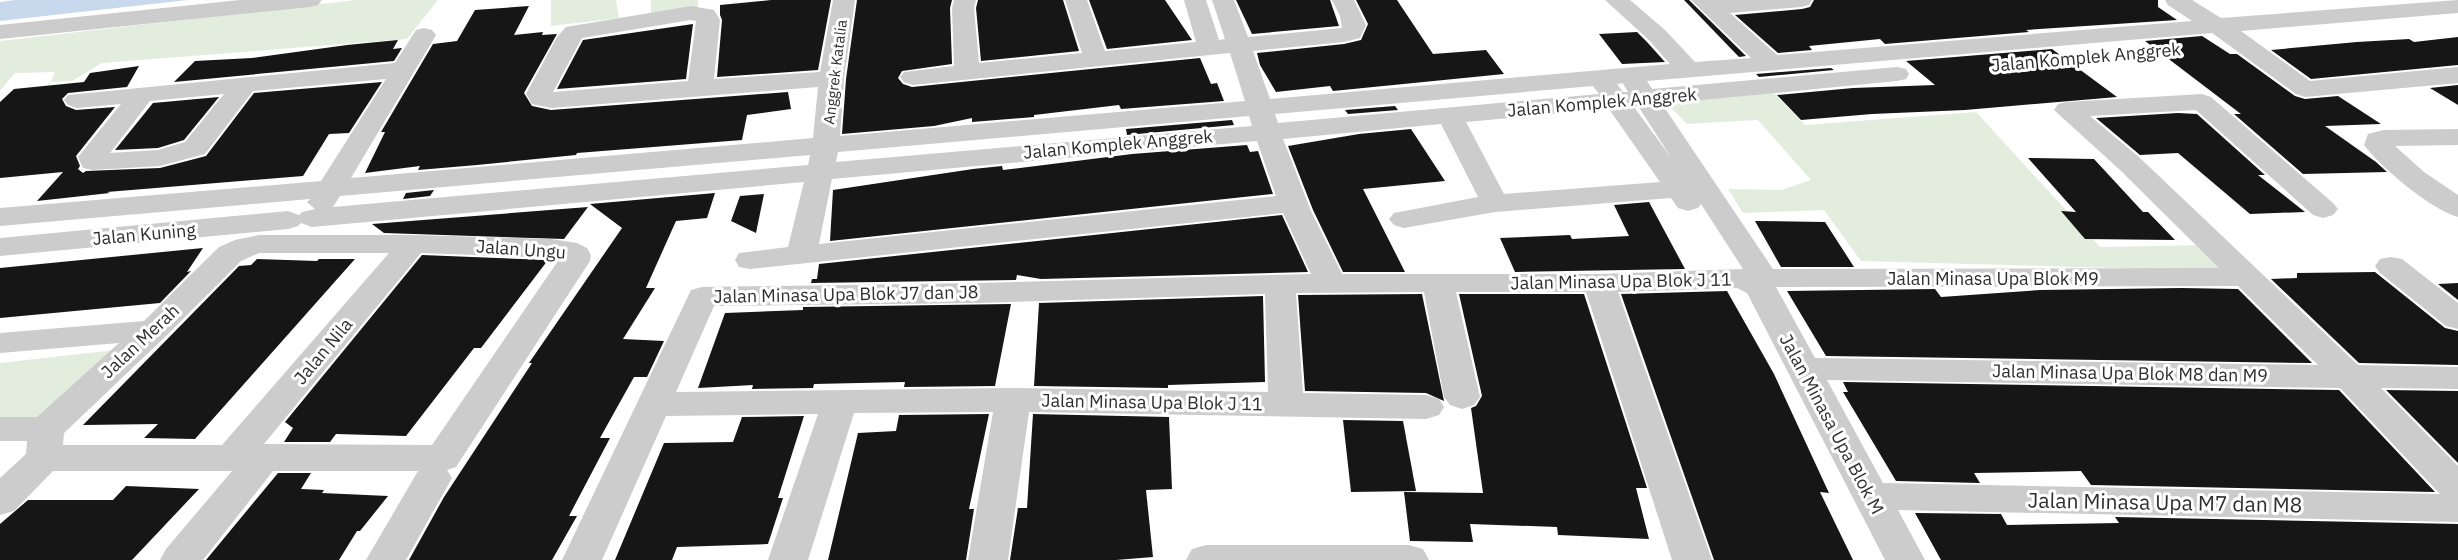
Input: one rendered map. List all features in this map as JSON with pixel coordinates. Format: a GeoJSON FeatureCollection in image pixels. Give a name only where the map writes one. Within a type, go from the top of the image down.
{"type":"FeatureCollection","features":[{"type":"Feature","properties":{"kind":"street"},"geometry":{"type":"LineString","coordinates":[[0,32],[310,0]]}},
{"type":"Feature","properties":{"kind":"street","name":"Anggrek Katalia"},"geometry":{"type":"LineString","coordinates":[[802,254],[823,158],[831,80],[844,0]]}},
{"type":"Feature","properties":{"kind":"street"},"geometry":{"type":"LineString","coordinates":[[965,0],[963,8],[967,72]]}},
{"type":"Feature","properties":{"kind":"street"},"geometry":{"type":"LineString","coordinates":[[1076,0],[1096,59]]}},
{"type":"Feature","properties":{"kind":"street"},"geometry":{"type":"LineString","coordinates":[[1195,0],[1210,49]]}},
{"type":"Feature","properties":{"kind":"street"},"geometry":{"type":"LineString","coordinates":[[1223,0],[1262,119],[1293,203],[1331,284]]}},
{"type":"Feature","properties":{"kind":"street"},"geometry":{"type":"LineString","coordinates":[[914,77],[1240,47],[1352,33],[1353,20],[1343,0]]}},
{"type":"Feature","properties":{"kind":"street"},"geometry":{"type":"LineString","coordinates":[[1616,0],[1657,35],[1689,70]]}},
{"type":"Feature","properties":{"kind":"street"},"geometry":{"type":"LineString","coordinates":[[1706,4],[1801,0]]}},
{"type":"Feature","properties":{"kind":"street"},"geometry":{"type":"LineString","coordinates":[[2176,0],[2245,44],[2305,89],[2458,75]]}},
{"type":"Feature","properties":{"kind":"street"},"geometry":{"type":"LineString","coordinates":[[1706,4],[1771,63]]}},
{"type":"Feature","properties":{"kind":"street","name":"Jalan Komplek Anggrek"},"geometry":{"type":"LineString","coordinates":[[823,158],[959,158],[1600,77],[2458,6]]}},
{"type":"Feature","properties":{"kind":"street"},"geometry":{"type":"LineString","coordinates":[[699,88],[708,20],[706,15],[691,13],[574,32],[568,37],[539,94],[541,99],[551,100],[831,80]]}},
{"type":"Feature","properties":{"kind":"street","name":"Jalan Komplek Anggrek"},"geometry":{"type":"LineString","coordinates":[[823,158],[1124,120],[1449,115],[2458,24]]}},
{"type":"Feature","properties":{"kind":"street"},"geometry":{"type":"LineString","coordinates":[[300,219],[330,189],[424,34]]}},
{"type":"Feature","properties":{"kind":"street"},"geometry":{"type":"LineString","coordinates":[[77,100],[404,70]]}},
{"type":"Feature","properties":{"kind":"street"},"geometry":{"type":"LineString","coordinates":[[1630,75],[1646,99],[1691,188]]}},
{"type":"Feature","properties":{"kind":"street"},"geometry":{"type":"LineString","coordinates":[[1600,77],[1617,101],[1691,188]]}},
{"type":"Feature","properties":{"kind":"street"},"geometry":{"type":"LineString","coordinates":[[142,94],[92,157],[93,162],[160,158],[195,148],[246,84]]}},
{"type":"Feature","properties":{"kind":"street"},"geometry":{"type":"LineString","coordinates":[[2323,209],[2202,102],[2067,110],[2130,164],[2349,376],[2458,489]]}},
{"type":"Feature","properties":{"kind":"street"},"geometry":{"type":"LineString","coordinates":[[1449,115],[1495,203]]}},
{"type":"Feature","properties":{"kind":"street"},"geometry":{"type":"LineString","coordinates":[[2457,207],[2414,178],[2378,145],[2378,140],[2383,138],[2458,137]]}},
{"type":"Feature","properties":{"kind":"street"},"geometry":{"type":"LineString","coordinates":[[0,217],[330,189],[823,158]]}},
{"type":"Feature","properties":{"kind":"street","name":"Jalan Kuning"},"geometry":{"type":"LineString","coordinates":[[0,247],[300,219],[823,158]]}},
{"type":"Feature","properties":{"kind":"street"},"geometry":{"type":"LineString","coordinates":[[1404,219],[1495,203],[1691,188]]}},
{"type":"Feature","properties":{"kind":"street","name":"Jalan Minasa Upa Blok M"},"geometry":{"type":"LineString","coordinates":[[1691,188],[1755,282],[1905,560]]}},
{"type":"Feature","properties":{"kind":"street"},"geometry":{"type":"LineString","coordinates":[[750,260],[1293,203]]}},
{"type":"Feature","properties":{"kind":"street","name":"Jalan Ungu"},"geometry":{"type":"LineString","coordinates":[[260,244],[413,244],[558,249],[572,251],[576,255],[570,268],[438,468],[387,560]]}},
{"type":"Feature","properties":{"kind":"street","name":"Jalan Merah"},"geometry":{"type":"LineString","coordinates":[[0,501],[45,443],[153,330],[230,254],[246,246],[260,244]]}},
{"type":"Feature","properties":{"kind":"street","name":"Jalan Nila"},"geometry":{"type":"LineString","coordinates":[[180,560],[248,457],[413,244]]}},
{"type":"Feature","properties":{"kind":"street"},"geometry":{"type":"LineString","coordinates":[[2391,266],[2458,319]]}},
{"type":"Feature","properties":{"kind":"street","name":"Jalan Minasa Upa Blok M9"},"geometry":{"type":"LineString","coordinates":[[1755,282],[2245,277]]}},
{"type":"Feature","properties":{"kind":"street"},"geometry":{"type":"LineString","coordinates":[[1438,282],[1462,397]]}},
{"type":"Feature","properties":{"kind":"street","name":"Jalan Minasa Upa Blok J 11"},"geometry":{"type":"LineString","coordinates":[[654,404],[1013,400],[1286,404],[1280,284],[1755,282]]}},
{"type":"Feature","properties":{"kind":"street"},"geometry":{"type":"LineString","coordinates":[[1599,283],[1692,560]]}},
{"type":"Feature","properties":{"kind":"street","name":"Jalan Minasa Upa Blok J7 dan J8"},"geometry":{"type":"LineString","coordinates":[[582,560],[702,297],[1280,284]]}},
{"type":"Feature","properties":{"kind":"street"},"geometry":{"type":"LineString","coordinates":[[0,343],[153,330]]}},
{"type":"Feature","properties":{"kind":"street","name":"Jalan Minasa Upa Blok M8 dan M9"},"geometry":{"type":"LineString","coordinates":[[1802,369],[2458,378]]}},
{"type":"Feature","properties":{"kind":"street"},"geometry":{"type":"LineString","coordinates":[[988,560],[1013,400]]}},
{"type":"Feature","properties":{"kind":"street"},"geometry":{"type":"LineString","coordinates":[[788,560],[840,402]]}},
{"type":"Feature","properties":{"kind":"street"},"geometry":{"type":"LineString","coordinates":[[1286,404],[1426,407]]}},
{"type":"Feature","properties":{"kind":"street"},"geometry":{"type":"LineString","coordinates":[[0,429],[45,443],[438,468]]}},
{"type":"Feature","properties":{"kind":"street","name":"Jalan Minasa Upa M7 dan M8"},"geometry":{"type":"LineString","coordinates":[[1872,496],[2458,508]]}},
{"type":"Feature","properties":{"kind":"street"},"geometry":{"type":"LineString","coordinates":[[1206,560],[1409,560]]}},
{"type":"Feature","properties":{"kind":"green space"},"geometry":{"type":"Polygon","coordinates":[[[356,0],[438,0],[407,39],[102,63],[72,81],[51,82],[55,72],[15,73],[0,91],[0,41],[356,0]]]}},
{"type":"Feature","properties":{"kind":"green space"},"geometry":{"type":"Polygon","coordinates":[[[551,0],[616,0],[619,18],[551,26],[551,0]]]}},
{"type":"Feature","properties":{"kind":"green space"},"geometry":{"type":"Polygon","coordinates":[[[651,0],[698,0],[698,7],[651,14],[651,0]]]}},
{"type":"Feature","properties":{"kind":"green space"},"geometry":{"type":"Polygon","coordinates":[[[1771,90],[1805,125],[1976,112],[2100,247],[2204,245],[2221,271],[1861,261],[1824,210],[1743,213],[1728,189],[1781,190],[1811,180],[1758,120],[1687,124],[1666,103],[1771,90]]]}},
{"type":"Feature","properties":{"kind":"green space"},"geometry":{"type":"Polygon","coordinates":[[[115,350],[25,439],[0,439],[0,363],[115,350]]]}},
{"type":"Feature","properties":{"kind":"water"},"geometry":{"type":"Polygon","coordinates":[[[15,0],[188,0],[0,21],[0,2],[15,0]]]}},
{"type":"Feature","properties":{"kind":"building"},"geometry":{"type":"Polygon","coordinates":[[[771,0],[831,0],[818,70],[717,77],[722,20],[720,5],[771,0]]]}},
{"type":"Feature","properties":{"kind":"building"},"geometry":{"type":"Polygon","coordinates":[[[857,0],[952,0],[950,8],[952,64],[902,71],[898,78],[903,84],[912,87],[1200,58],[1211,84],[1217,83],[1224,101],[1121,109],[1119,105],[1034,115],[1034,117],[972,122],[972,118],[934,126],[842,134],[846,79],[857,0]]]}},
{"type":"Feature","properties":{"kind":"building"},"geometry":{"type":"Polygon","coordinates":[[[978,0],[1063,0],[1079,51],[981,61],[976,8],[978,0]]]}},
{"type":"Feature","properties":{"kind":"building"},"geometry":{"type":"Polygon","coordinates":[[[1089,0],[1165,0],[1192,40],[1107,49],[1089,0]]]}},
{"type":"Feature","properties":{"kind":"building"},"geometry":{"type":"Polygon","coordinates":[[[1236,0],[1330,0],[1339,26],[1252,34],[1236,0]]]}},
{"type":"Feature","properties":{"kind":"building"},"geometry":{"type":"Polygon","coordinates":[[[1356,0],[1397,0],[1433,54],[1486,50],[1504,74],[1333,91],[1330,86],[1276,92],[1260,65],[1257,53],[1344,44],[1361,40],[1368,24],[1356,0]]]}},
{"type":"Feature","properties":{"kind":"building"},"geometry":{"type":"Polygon","coordinates":[[[1684,0],[1689,0],[1746,56],[1739,57],[1684,0]]]}},
{"type":"Feature","properties":{"kind":"building"},"geometry":{"type":"Polygon","coordinates":[[[1814,0],[2158,0],[2158,7],[2177,20],[2026,30],[2029,32],[1885,44],[1880,39],[1809,46],[1812,50],[1778,53],[1735,15],[1802,9],[1810,7],[1814,0]]]}},
{"type":"Feature","properties":{"kind":"building"},"geometry":{"type":"Polygon","coordinates":[[[529,6],[514,35],[543,32],[542,35],[557,34],[524,93],[532,106],[551,110],[788,92],[791,109],[747,115],[742,140],[577,153],[576,155],[418,170],[420,166],[365,173],[385,132],[381,132],[433,44],[457,41],[475,10],[529,6]]]}},
{"type":"Feature","properties":{"kind":"building"},"geometry":{"type":"Polygon","coordinates":[[[693,24],[686,79],[557,89],[583,40],[693,24]]]}},
{"type":"Feature","properties":{"kind":"building"},"geometry":{"type":"Polygon","coordinates":[[[1637,32],[1665,62],[1622,64],[1599,34],[1637,32]]]}},
{"type":"Feature","properties":{"kind":"building"},"geometry":{"type":"Polygon","coordinates":[[[2202,36],[2230,54],[2237,54],[2295,96],[2305,99],[2338,96],[2381,124],[2325,126],[2387,172],[2303,174],[2234,114],[2241,114],[2145,41],[2202,36]]]}},
{"type":"Feature","properties":{"kind":"building"},"geometry":{"type":"Polygon","coordinates":[[[2458,37],[2458,65],[2311,79],[2271,50],[2357,42],[2409,39],[2414,42],[2458,37]]]}},
{"type":"Feature","properties":{"kind":"building"},"geometry":{"type":"Polygon","coordinates":[[[398,40],[393,49],[402,48],[394,61],[174,82],[195,61],[252,58],[398,40]]]}},
{"type":"Feature","properties":{"kind":"building"},"geometry":{"type":"Polygon","coordinates":[[[2052,49],[2117,97],[1965,110],[1801,120],[1777,95],[1853,88],[1935,85],[1906,61],[2052,49]]]}},
{"type":"Feature","properties":{"kind":"building"},"geometry":{"type":"Polygon","coordinates":[[[139,66],[127,87],[68,93],[62,99],[66,106],[76,110],[115,107],[76,156],[80,166],[78,169],[83,173],[86,171],[160,168],[206,156],[254,93],[382,82],[349,133],[329,134],[303,176],[107,192],[110,193],[37,201],[63,172],[0,178],[0,102],[14,89],[84,82],[90,73],[139,66]]]}},
{"type":"Feature","properties":{"kind":"building"},"geometry":{"type":"Polygon","coordinates":[[[1831,68],[1834,70],[1759,77],[1756,74],[1831,68]]]}},
{"type":"Feature","properties":{"kind":"building"},"geometry":{"type":"Polygon","coordinates":[[[2458,85],[2458,105],[2430,88],[2458,85]]]}},
{"type":"Feature","properties":{"kind":"building"},"geometry":{"type":"Polygon","coordinates":[[[219,97],[184,140],[158,148],[115,150],[153,103],[219,97]]]}},
{"type":"Feature","properties":{"kind":"building"},"geometry":{"type":"Polygon","coordinates":[[[1395,106],[1398,110],[1348,114],[1345,110],[1395,106]]]}},
{"type":"Feature","properties":{"kind":"building"},"geometry":{"type":"Polygon","coordinates":[[[2197,114],[2265,175],[2258,175],[2305,212],[2250,214],[2178,153],[2140,155],[2096,118],[2197,114]]]}},
{"type":"Feature","properties":{"kind":"building"},"geometry":{"type":"Polygon","coordinates":[[[1232,120],[1234,125],[1127,135],[1126,129],[1232,120]]]}},
{"type":"Feature","properties":{"kind":"building"},"geometry":{"type":"Polygon","coordinates":[[[1411,129],[1445,181],[1363,189],[1405,272],[1343,272],[1313,210],[1288,146],[1359,134],[1411,129]]]}},
{"type":"Feature","properties":{"kind":"building"},"geometry":{"type":"Polygon","coordinates":[[[1247,145],[1250,152],[1258,151],[1273,194],[830,241],[833,190],[973,169],[1002,166],[1003,170],[1132,154],[1247,145]]]}},
{"type":"Feature","properties":{"kind":"building"},"geometry":{"type":"Polygon","coordinates":[[[2028,158],[2094,159],[2143,212],[2148,212],[2175,240],[2085,239],[2061,211],[2076,212],[2028,158]]]}},
{"type":"Feature","properties":{"kind":"building"},"geometry":{"type":"Polygon","coordinates":[[[434,190],[430,196],[403,199],[406,193],[434,190]]]}},
{"type":"Feature","properties":{"kind":"building"},"geometry":{"type":"Polygon","coordinates":[[[715,193],[707,218],[676,221],[646,288],[655,288],[623,339],[664,341],[647,377],[634,377],[600,438],[610,438],[569,516],[577,516],[552,560],[409,560],[444,497],[532,363],[529,363],[622,228],[590,204],[715,193]]]}},
{"type":"Feature","properties":{"kind":"building"},"geometry":{"type":"Polygon","coordinates":[[[764,194],[756,233],[731,221],[740,196],[764,194]]]}},
{"type":"Feature","properties":{"kind":"building"},"geometry":{"type":"Polygon","coordinates":[[[1649,202],[1685,269],[1515,272],[1500,238],[1570,235],[1572,239],[1629,236],[1614,205],[1649,202]]]}},
{"type":"Feature","properties":{"kind":"building"},"geometry":{"type":"Polygon","coordinates":[[[588,207],[564,239],[384,233],[372,224],[588,207]]]}},
{"type":"Feature","properties":{"kind":"building"},"geometry":{"type":"Polygon","coordinates":[[[1282,215],[1308,272],[1041,279],[1017,275],[1016,280],[811,283],[812,279],[817,279],[819,264],[1282,215]]]}},
{"type":"Feature","properties":{"kind":"building"},"geometry":{"type":"Polygon","coordinates":[[[1755,221],[1825,222],[1854,267],[1781,267],[1755,221]]]}},
{"type":"Feature","properties":{"kind":"building"},"geometry":{"type":"Polygon","coordinates":[[[203,248],[187,272],[191,271],[160,303],[0,318],[0,268],[203,248]]]}},
{"type":"Feature","properties":{"kind":"building"},"geometry":{"type":"Polygon","coordinates":[[[422,255],[548,260],[481,348],[474,348],[406,436],[336,434],[330,442],[284,442],[293,428],[285,422],[422,255]]]}},
{"type":"Feature","properties":{"kind":"building"},"geometry":{"type":"Polygon","coordinates":[[[257,259],[317,261],[319,259],[355,259],[195,439],[144,438],[158,424],[83,425],[239,266],[251,265],[257,259]]]}},
{"type":"Feature","properties":{"kind":"building"},"geometry":{"type":"Polygon","coordinates":[[[2375,272],[2445,328],[2458,331],[2458,365],[2359,363],[2271,279],[2297,278],[2297,273],[2375,272]]]}},
{"type":"Feature","properties":{"kind":"building"},"geometry":{"type":"Polygon","coordinates":[[[2458,283],[2458,300],[2438,284],[2458,283]]]}},
{"type":"Feature","properties":{"kind":"building"},"geometry":{"type":"Polygon","coordinates":[[[1935,289],[1941,297],[2040,290],[2238,289],[2312,363],[1826,356],[1787,291],[1935,289]]]}},
{"type":"Feature","properties":{"kind":"building"},"geometry":{"type":"Polygon","coordinates":[[[1727,291],[1774,374],[1829,493],[1820,492],[1853,560],[1714,560],[1621,294],[1727,291]]]}},
{"type":"Feature","properties":{"kind":"building"},"geometry":{"type":"Polygon","coordinates":[[[1422,294],[1444,401],[1426,393],[1305,391],[1298,295],[1422,294]]]}},
{"type":"Feature","properties":{"kind":"building"},"geometry":{"type":"Polygon","coordinates":[[[1459,294],[1584,294],[1647,488],[1636,488],[1649,539],[1558,535],[1557,527],[1470,524],[1473,542],[1410,541],[1404,492],[1483,493],[1471,408],[1476,406],[1482,396],[1459,294]]]}},
{"type":"Feature","properties":{"kind":"building"},"geometry":{"type":"Polygon","coordinates":[[[1263,296],[1265,382],[1168,385],[1168,388],[1034,386],[1039,303],[1263,296]]]}},
{"type":"Feature","properties":{"kind":"building"},"geometry":{"type":"Polygon","coordinates":[[[1011,304],[995,386],[904,387],[905,382],[814,384],[813,388],[752,389],[753,385],[698,388],[725,313],[803,310],[803,307],[1011,304]]]}},
{"type":"Feature","properties":{"kind":"building"},"geometry":{"type":"Polygon","coordinates":[[[1843,382],[2339,390],[2435,492],[2091,485],[2081,471],[1974,473],[1980,483],[1896,481],[1843,392],[1848,392],[1843,382]]]}},
{"type":"Feature","properties":{"kind":"building"},"geometry":{"type":"Polygon","coordinates":[[[2386,390],[2458,391],[2458,463],[2386,390]]]}},
{"type":"Feature","properties":{"kind":"building"},"geometry":{"type":"Polygon","coordinates":[[[989,414],[969,509],[974,509],[966,560],[828,560],[858,433],[896,431],[899,415],[989,414]]]}},
{"type":"Feature","properties":{"kind":"building"},"geometry":{"type":"Polygon","coordinates":[[[1033,414],[1169,417],[1172,489],[1146,490],[1153,557],[1116,560],[1010,560],[1018,508],[1027,508],[1033,414]]]}},
{"type":"Feature","properties":{"kind":"building"},"geometry":{"type":"Polygon","coordinates":[[[804,416],[778,498],[783,498],[768,544],[677,547],[672,560],[615,560],[664,443],[733,442],[742,417],[804,416]]]}},
{"type":"Feature","properties":{"kind":"building"},"geometry":{"type":"Polygon","coordinates":[[[1343,420],[1403,421],[1416,491],[1351,492],[1343,420]]]}},
{"type":"Feature","properties":{"kind":"building"},"geometry":{"type":"Polygon","coordinates":[[[278,473],[311,473],[301,489],[324,490],[322,493],[388,496],[360,531],[357,531],[339,560],[206,560],[278,473]]]}},
{"type":"Feature","properties":{"kind":"building"},"geometry":{"type":"Polygon","coordinates":[[[126,486],[199,489],[132,560],[0,560],[0,524],[28,500],[113,500],[126,486]]]}},
{"type":"Feature","properties":{"kind":"building"},"geometry":{"type":"Polygon","coordinates":[[[1915,513],[2001,514],[2007,525],[2119,523],[2115,517],[2458,524],[2458,560],[1941,560],[1915,513]]]}}]}
